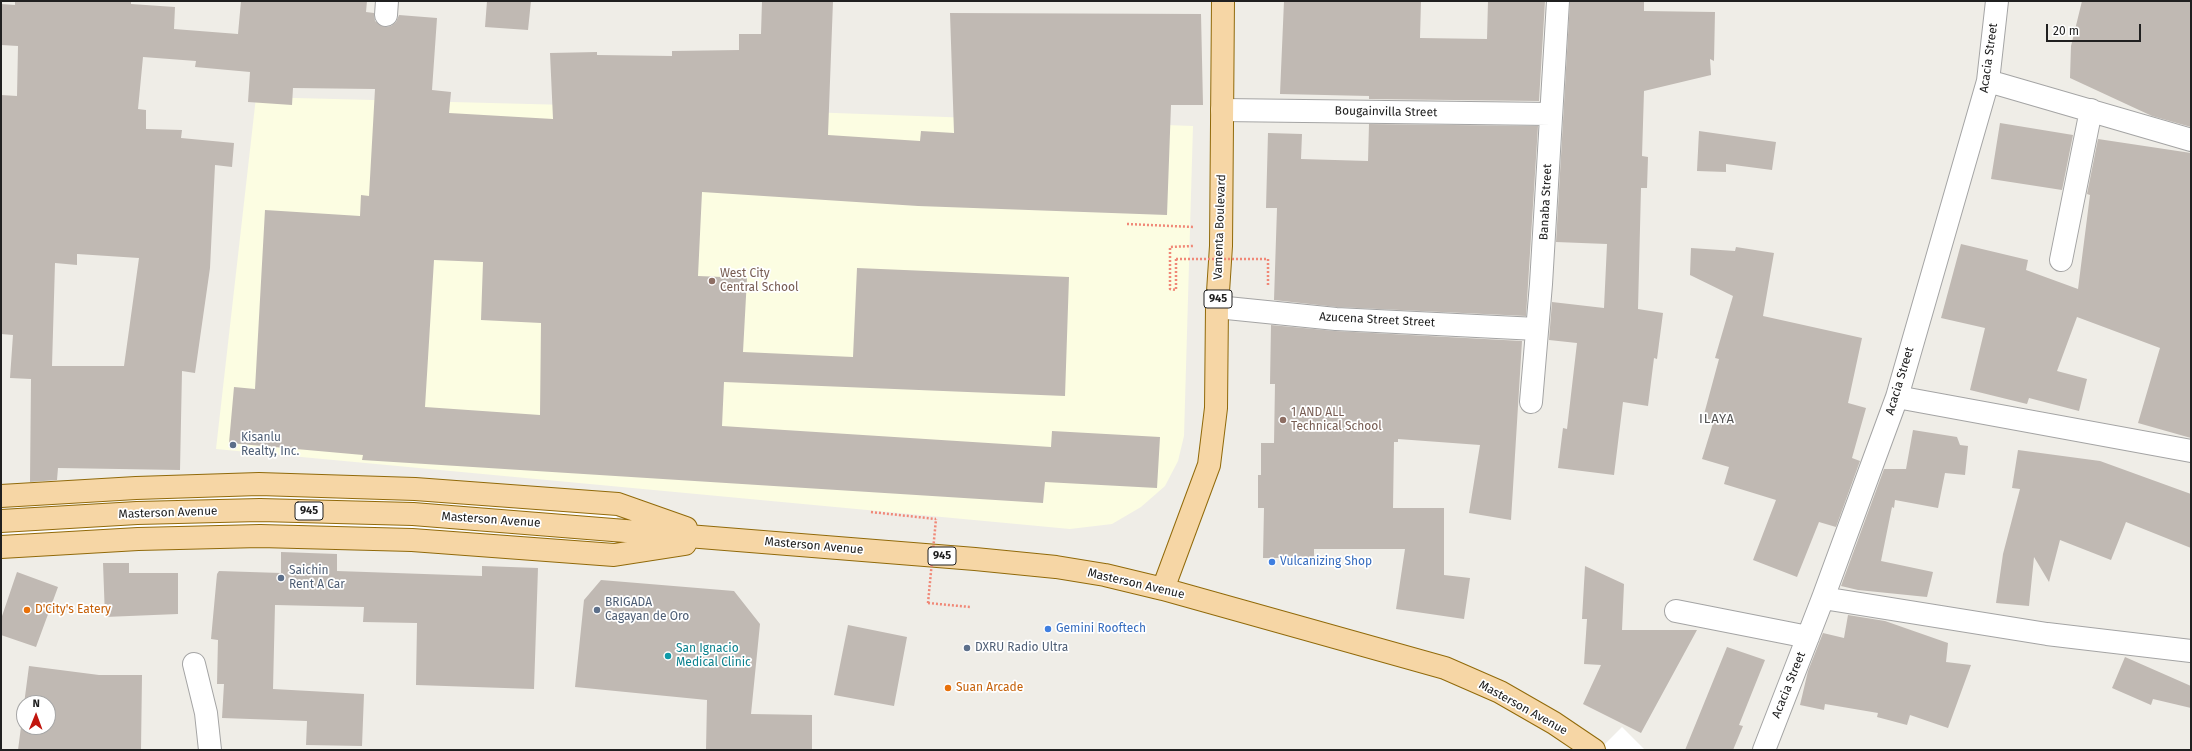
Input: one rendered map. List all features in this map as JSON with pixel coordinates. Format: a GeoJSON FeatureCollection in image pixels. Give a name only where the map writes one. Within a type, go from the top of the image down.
{"type":"FeatureCollection","features":[{"type":"Feature","properties":{"kind":"main road","name":"Vamenta Boulevard"},"geometry":{"type":"LineString","coordinates":[[1163,589],[1209,465],[1216,408],[1217,307],[1221,229],[1223,1]]}},
{"type":"Feature","properties":{"kind":"main road"},"geometry":{"type":"LineString","coordinates":[[1,496],[136,488],[260,484],[415,489],[618,504],[718,538]]}},
{"type":"Feature","properties":{"kind":"main road","name":"Masterson Avenue"},"geometry":{"type":"LineString","coordinates":[[1,521],[137,513],[260,510],[413,514],[975,559],[1056,567],[1105,575],[1163,589],[1445,668],[1500,692],[1554,722],[1594,750]]}},
{"type":"Feature","properties":{"kind":"main road"},"geometry":{"type":"LineString","coordinates":[[1,547],[138,539],[260,536],[412,540],[614,556],[718,538]]}},
{"type":"Feature","properties":{"kind":"street","name":"Banaba Street"},"geometry":{"type":"LineString","coordinates":[[1531,402],[1558,1]]}},
{"type":"Feature","properties":{"kind":"street","name":"Acacia Street"},"geometry":{"type":"LineString","coordinates":[[1764,750],[1823,598],[1897,397],[1988,81],[1997,1]]}},
{"type":"Feature","properties":{"kind":"street"},"geometry":{"type":"LineString","coordinates":[[1988,81],[2191,140]]}},
{"type":"Feature","properties":{"kind":"street","name":"Bougainvilla Street"},"geometry":{"type":"LineString","coordinates":[[1222,110],[1551,114]]}},
{"type":"Feature","properties":{"kind":"street"},"geometry":{"type":"LineString","coordinates":[[2061,260],[2091,110]]}},
{"type":"Feature","properties":{"kind":"street","name":"Azucena Street Street"},"geometry":{"type":"LineString","coordinates":[[1217,307],[1336,319],[1537,329]]}},
{"type":"Feature","properties":{"kind":"street"},"geometry":{"type":"LineString","coordinates":[[1897,397],[2191,451]]}},
{"type":"Feature","properties":{"kind":"street"},"geometry":{"type":"LineString","coordinates":[[1823,598],[2047,634],[2191,651]]}},
{"type":"Feature","properties":{"kind":"street"},"geometry":{"type":"LineString","coordinates":[[1676,611],[1808,637]]}},
{"type":"Feature","properties":{"kind":"street"},"geometry":{"type":"LineString","coordinates":[[194,664],[206,713],[210,750]]}},
{"type":"Feature","properties":{"kind":"path"},"geometry":{"type":"LineString","coordinates":[[1127,224],[1221,229]]}},
{"type":"Feature","properties":{"kind":"path"},"geometry":{"type":"LineString","coordinates":[[1170,247],[1170,289],[1176,290],[1176,259],[1268,259]]}},
{"type":"Feature","properties":{"kind":"path"},"geometry":{"type":"LineString","coordinates":[[871,512],[936,519],[928,603],[970,607]]}},
{"type":"Feature","properties":{"kind":"shaded area","name":"West City Central School"},"geometry":{"type":"Polygon","coordinates":[[[256,97],[725,109],[1193,126],[1184,436],[1178,461],[1165,486],[1141,507],[1112,524],[1070,529],[216,449],[256,97]]]}},
{"type":"Feature","properties":{"kind":"pier"},"geometry":{"type":"Polygon","coordinates":[[[260,493],[414,498],[617,513],[615,546],[1,538],[1,505],[260,493]]]}},
{"type":"Feature","properties":{"kind":"pier"},"geometry":{"type":"Polygon","coordinates":[[[1622,727],[1645,750],[1599,750],[1622,727]]]}},
{"type":"Feature","properties":{"kind":"building","name":"West City Central School"},"geometry":{"type":"Polygon","coordinates":[[[15,1],[131,1],[131,4],[175,7],[174,29],[238,34],[241,1],[367,1],[366,12],[374,13],[375,21],[385,27],[391,26],[396,22],[399,15],[437,18],[432,90],[451,92],[449,113],[553,119],[550,53],[597,52],[597,55],[672,56],[672,51],[739,50],[739,34],[761,34],[762,1],[833,1],[828,135],[920,141],[921,131],[954,133],[950,13],[1201,14],[1203,105],[1171,105],[1167,215],[918,206],[702,192],[698,276],[747,278],[743,352],[853,357],[857,268],[1069,277],[1065,396],[724,382],[722,426],[1051,447],[1052,431],[1160,437],[1157,488],[1045,482],[1043,503],[362,460],[363,455],[229,443],[234,387],[255,389],[265,210],[360,216],[361,195],[369,196],[375,89],[293,88],[292,105],[248,102],[250,72],[195,67],[196,61],[143,57],[138,109],[146,110],[146,129],[182,130],[181,138],[234,143],[232,167],[215,165],[210,268],[195,373],[182,371],[180,470],[58,468],[57,480],[30,482],[31,379],[10,378],[13,335],[1,334],[1,95],[17,96],[18,46],[1,45],[1,4],[15,5],[15,1]],[[77,254],[77,265],[55,263],[52,366],[124,366],[139,258],[77,254]],[[434,260],[425,407],[540,415],[541,323],[481,320],[483,262],[434,260]]]}},
{"type":"Feature","properties":{"kind":"building"},"geometry":{"type":"Polygon","coordinates":[[[487,1],[531,1],[528,30],[485,27],[487,1]]]}},
{"type":"Feature","properties":{"kind":"building"},"geometry":{"type":"Polygon","coordinates":[[[1284,1],[1421,1],[1420,38],[1487,39],[1488,1],[1545,1],[1539,101],[1369,99],[1369,96],[1280,94],[1284,1]]]}},
{"type":"Feature","properties":{"kind":"building"},"geometry":{"type":"Polygon","coordinates":[[[1570,1],[1644,1],[1644,11],[1715,12],[1714,61],[1710,59],[1711,75],[1644,91],[1642,156],[1648,157],[1647,188],[1641,188],[1638,309],[1663,313],[1657,359],[1654,358],[1648,406],[1623,402],[1614,475],[1558,468],[1563,428],[1567,429],[1577,343],[1549,340],[1552,302],[1604,308],[1607,244],[1556,242],[1570,1]]]}},
{"type":"Feature","properties":{"kind":"building"},"geometry":{"type":"Polygon","coordinates":[[[2082,1],[2191,1],[2191,127],[2152,116],[2070,78],[2071,46],[2082,1]]]}},
{"type":"Feature","properties":{"kind":"building"},"geometry":{"type":"Polygon","coordinates":[[[2000,123],[2073,135],[2062,190],[1991,179],[2000,123]]]}},
{"type":"Feature","properties":{"kind":"building"},"geometry":{"type":"Polygon","coordinates":[[[1369,124],[1538,126],[1526,316],[1337,307],[1274,300],[1277,208],[1266,208],[1268,133],[1302,134],[1301,159],[1368,161],[1369,124]]]}},
{"type":"Feature","properties":{"kind":"building"},"geometry":{"type":"Polygon","coordinates":[[[1699,131],[1776,142],[1772,170],[1726,164],[1726,172],[1697,171],[1699,131]]]}},
{"type":"Feature","properties":{"kind":"building"},"geometry":{"type":"Polygon","coordinates":[[[2098,139],[2191,153],[2191,438],[2138,423],[2160,348],[2077,317],[2057,371],[2087,379],[2079,411],[2029,398],[2027,404],[1970,390],[1985,328],[1941,318],[1961,244],[2028,260],[2026,270],[2078,289],[2090,195],[2087,194],[2098,139]]]}},
{"type":"Feature","properties":{"kind":"building"},"geometry":{"type":"Polygon","coordinates":[[[1736,247],[1774,253],[1763,316],[1862,338],[1848,403],[1866,408],[1852,458],[1860,461],[1836,527],[1819,522],[1797,577],[1753,560],[1776,500],[1724,484],[1729,467],[1702,459],[1714,420],[1703,418],[1719,359],[1715,358],[1733,296],[1690,275],[1691,248],[1735,251],[1736,247]]]}},
{"type":"Feature","properties":{"kind":"building"},"geometry":{"type":"Polygon","coordinates":[[[1271,325],[1335,331],[1522,341],[1511,520],[1469,513],[1480,445],[1398,439],[1398,442],[1394,442],[1393,508],[1444,508],[1444,575],[1470,578],[1464,619],[1396,609],[1405,549],[1314,549],[1314,558],[1263,558],[1264,508],[1258,508],[1258,475],[1261,475],[1261,443],[1274,443],[1275,384],[1270,384],[1271,325]]]}},
{"type":"Feature","properties":{"kind":"building"},"geometry":{"type":"Polygon","coordinates":[[[1913,430],[1957,437],[1960,445],[1968,446],[1965,475],[1945,473],[1938,508],[1895,500],[1894,508],[1892,507],[1881,561],[1933,572],[1927,597],[1858,590],[1841,586],[1884,469],[1906,469],[1913,430]]]}},
{"type":"Feature","properties":{"kind":"building"},"geometry":{"type":"Polygon","coordinates":[[[2018,450],[2100,461],[2191,494],[2191,548],[2126,522],[2111,560],[2060,540],[2049,582],[2034,557],[2029,606],[1996,603],[2003,554],[2020,489],[2012,488],[2018,450]]]}},
{"type":"Feature","properties":{"kind":"building"},"geometry":{"type":"Polygon","coordinates":[[[281,552],[337,554],[337,571],[482,576],[482,566],[538,568],[534,689],[416,685],[417,623],[363,622],[364,607],[275,605],[273,689],[364,694],[362,746],[306,745],[307,721],[222,718],[224,684],[217,684],[218,640],[211,639],[217,574],[219,571],[281,573],[281,552]]]}},
{"type":"Feature","properties":{"kind":"building"},"geometry":{"type":"Polygon","coordinates":[[[103,563],[129,563],[129,573],[178,573],[178,614],[105,617],[103,563]]]}},
{"type":"Feature","properties":{"kind":"building"},"geometry":{"type":"Polygon","coordinates":[[[1585,566],[1624,584],[1622,630],[1697,630],[1641,733],[1583,704],[1601,665],[1584,664],[1587,619],[1582,619],[1585,566]]]}},
{"type":"Feature","properties":{"kind":"building"},"geometry":{"type":"Polygon","coordinates":[[[17,572],[58,587],[36,647],[1,635],[1,619],[17,572]]]}},
{"type":"Feature","properties":{"kind":"building","name":"San Ignacio Medical Clinic"},"geometry":{"type":"Polygon","coordinates":[[[601,580],[734,591],[760,624],[751,714],[812,715],[812,750],[706,750],[707,700],[575,687],[584,600],[601,580]]]}},
{"type":"Feature","properties":{"kind":"building"},"geometry":{"type":"Polygon","coordinates":[[[1848,615],[1885,621],[1948,643],[1946,662],[1971,665],[1948,728],[1910,715],[1907,725],[1877,717],[1878,713],[1825,704],[1824,710],[1800,705],[1808,671],[1823,633],[1844,638],[1848,615]]]}},
{"type":"Feature","properties":{"kind":"building"},"geometry":{"type":"Polygon","coordinates":[[[848,625],[907,637],[894,706],[834,695],[848,625]]]}},
{"type":"Feature","properties":{"kind":"building"},"geometry":{"type":"Polygon","coordinates":[[[1727,647],[1765,660],[1739,725],[1743,726],[1733,750],[1685,750],[1727,647]]]}},
{"type":"Feature","properties":{"kind":"building"},"geometry":{"type":"Polygon","coordinates":[[[2125,657],[2191,686],[2191,708],[2153,699],[2151,705],[2112,688],[2125,657]]]}},
{"type":"Feature","properties":{"kind":"building"},"geometry":{"type":"Polygon","coordinates":[[[29,666],[99,675],[142,675],[141,750],[18,750],[20,735],[56,735],[56,695],[25,695],[29,666]]]}},
{"type":"Feature","properties":{"kind":"place","name":"West City Central School"},"geometry":{"type":"Point","coordinates":[712,281]}},
{"type":"Feature","properties":{"kind":"place","name":"1 AND ALL Technical School"},"geometry":{"type":"Point","coordinates":[1283,420]}},
{"type":"Feature","properties":{"kind":"place","name":"Kisanlu Realty, Inc."},"geometry":{"type":"Point","coordinates":[233,445]}},
{"type":"Feature","properties":{"kind":"place","name":"Vulcanizing Shop"},"geometry":{"type":"Point","coordinates":[1272,562]}},
{"type":"Feature","properties":{"kind":"place","name":"Saichin Rent A Car"},"geometry":{"type":"Point","coordinates":[281,578]}},
{"type":"Feature","properties":{"kind":"place","name":"D'City's Eatery"},"geometry":{"type":"Point","coordinates":[27,610]}},
{"type":"Feature","properties":{"kind":"place","name":"BRIGADA Cagayan de Oro"},"geometry":{"type":"Point","coordinates":[597,610]}},
{"type":"Feature","properties":{"kind":"place","name":"Gemini Rooftech"},"geometry":{"type":"Point","coordinates":[1048,629]}},
{"type":"Feature","properties":{"kind":"place","name":"DXRU Radio Ultra"},"geometry":{"type":"Point","coordinates":[967,648]}},
{"type":"Feature","properties":{"kind":"place","name":"San Ignacio Medical Clinic"},"geometry":{"type":"Point","coordinates":[668,656]}},
{"type":"Feature","properties":{"kind":"place","name":"Suan Arcade"},"geometry":{"type":"Point","coordinates":[948,688]}},
{"type":"Feature","properties":{"kind":"district","name":"ILAYA"},"geometry":{"type":"Point","coordinates":[1717,419]}}]}
